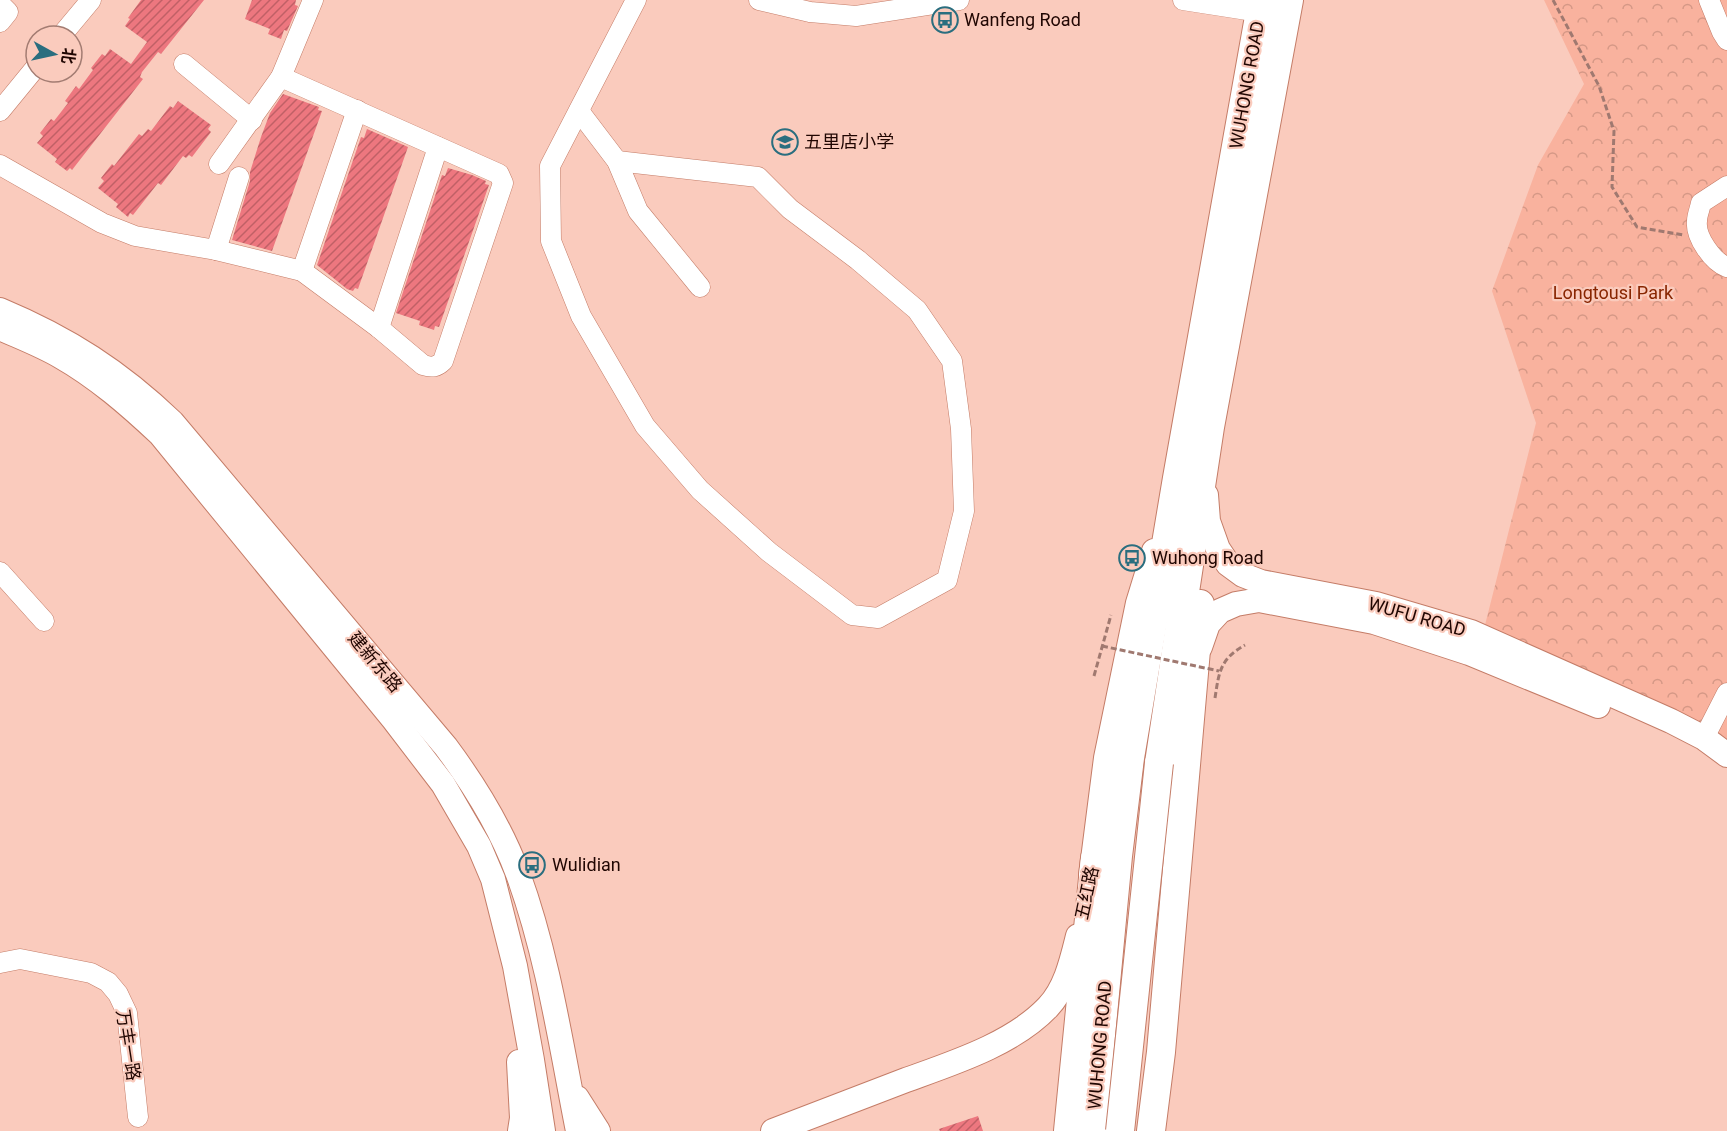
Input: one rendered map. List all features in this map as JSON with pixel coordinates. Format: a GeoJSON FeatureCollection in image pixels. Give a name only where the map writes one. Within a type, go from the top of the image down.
{"type":"FeatureCollection","features":[{"type":"Feature","properties":{"kind":"highway","name":"WUHONG ROAD"},"geometry":{"type":"LineString","coordinates":[[1119,1131],[1159,763],[1210,427],[1288,0]]}},
{"type":"Feature","properties":{"kind":"highway","name":"WUHONG ROAD"},"geometry":{"type":"LineString","coordinates":[[1092,1131],[1118,856],[1130,758],[1261,6]]}},
{"type":"Feature","properties":{"kind":"highway"},"geometry":{"type":"LineString","coordinates":[[1151,1131],[1207,671],[1208,521]]}},
{"type":"Feature","properties":{"kind":"highway"},"geometry":{"type":"LineString","coordinates":[[1068,1131],[1095,858]]}},
{"type":"Feature","properties":{"kind":"main road","name":"建新东路"},"geometry":{"type":"LineString","coordinates":[[0,310],[67,341],[105,365],[142,393],[172,422],[446,747],[465,773],[502,837],[532,914],[578,1131]]}},
{"type":"Feature","properties":{"kind":"main road","name":"建新东路"},"geometry":{"type":"LineString","coordinates":[[0,328],[60,356],[96,379],[160,434],[394,720],[443,784],[479,846],[493,879],[515,966],[543,1131]]}},
{"type":"Feature","properties":{"kind":"main road","name":"WUFU ROAD"},"geometry":{"type":"LineString","coordinates":[[1210,427],[1206,495],[1208,521],[1218,549],[1228,564],[1243,574],[1261,582],[1376,604],[1471,632],[1671,720],[1704,738],[1727,755]]}},
{"type":"Feature","properties":{"kind":"main road","name":"五红路"},"geometry":{"type":"LineString","coordinates":[[773,1131],[968,1057],[1034,1021],[1049,1006],[1062,987],[1071,965],[1095,858],[1106,758],[1138,603],[1177,478]]}},
{"type":"Feature","properties":{"kind":"main road","name":"WUFU ROAD"},"geometry":{"type":"LineString","coordinates":[[1207,671],[1202,638],[1208,624],[1220,611],[1236,604],[1259,600],[1374,622],[1469,653],[1699,748],[1727,772]]}},
{"type":"Feature","properties":{"kind":"main road"},"geometry":{"type":"LineString","coordinates":[[515,966],[522,1118],[520,1131]]}},
{"type":"Feature","properties":{"kind":"main road"},"geometry":{"type":"LineString","coordinates":[[532,1060],[548,1094],[552,1098],[563,1097],[570,1088],[598,1131]]}},
{"type":"Feature","properties":{"kind":"street"},"geometry":{"type":"LineString","coordinates":[[71,24],[91,0]]}},
{"type":"Feature","properties":{"kind":"street"},"geometry":{"type":"LineString","coordinates":[[219,164],[281,77],[313,0]]}},
{"type":"Feature","properties":{"kind":"street"},"geometry":{"type":"LineString","coordinates":[[617,161],[758,177],[790,209],[858,260],[917,310],[952,361],[961,429],[964,511],[947,580],[878,618],[852,615],[769,552],[700,490],[645,426],[581,316],[551,241],[550,166],[636,0]]}},
{"type":"Feature","properties":{"kind":"street"},"geometry":{"type":"LineString","coordinates":[[759,0],[810,12],[856,16],[959,0]]}},
{"type":"Feature","properties":{"kind":"street"},"geometry":{"type":"LineString","coordinates":[[1183,0],[1261,6]]}},
{"type":"Feature","properties":{"kind":"street"},"geometry":{"type":"LineString","coordinates":[[1709,0],[1727,40]]}},
{"type":"Feature","properties":{"kind":"street"},"geometry":{"type":"LineString","coordinates":[[184,64],[252,120]]}},
{"type":"Feature","properties":{"kind":"street"},"geometry":{"type":"LineString","coordinates":[[0,165],[119,231],[135,236],[216,250],[302,272],[379,328],[423,365],[434,367],[443,361],[502,183],[499,174],[281,77]]}},
{"type":"Feature","properties":{"kind":"street"},"geometry":{"type":"LineString","coordinates":[[0,111],[24,82]]}},
{"type":"Feature","properties":{"kind":"street"},"geometry":{"type":"LineString","coordinates":[[302,272],[357,110]]}},
{"type":"Feature","properties":{"kind":"street"},"geometry":{"type":"LineString","coordinates":[[579,111],[617,161],[638,211],[700,287]]}},
{"type":"Feature","properties":{"kind":"street"},"geometry":{"type":"LineString","coordinates":[[379,328],[438,147]]}},
{"type":"Feature","properties":{"kind":"street"},"geometry":{"type":"LineString","coordinates":[[216,250],[239,177]]}},
{"type":"Feature","properties":{"kind":"street"},"geometry":{"type":"LineString","coordinates":[[1727,186],[1701,203],[1696,223],[1700,238],[1720,265],[1727,267]]}},
{"type":"Feature","properties":{"kind":"street"},"geometry":{"type":"LineString","coordinates":[[0,572],[44,621]]}},
{"type":"Feature","properties":{"kind":"street"},"geometry":{"type":"LineString","coordinates":[[1704,738],[1727,693]]}},
{"type":"Feature","properties":{"kind":"street","name":"万丰一路"},"geometry":{"type":"LineString","coordinates":[[0,963],[20,959],[91,973],[108,982],[118,994],[127,1013],[138,1117]]}},
{"type":"Feature","properties":{"kind":"path"},"geometry":{"type":"LineString","coordinates":[[1553,0],[1599,86],[1614,131],[1612,187],[1637,227],[1700,238]]}},
{"type":"Feature","properties":{"kind":"path"},"geometry":{"type":"LineString","coordinates":[[1094,676],[1111,615]]}},
{"type":"Feature","properties":{"kind":"path"},"geometry":{"type":"LineString","coordinates":[[1102,646],[1207,671],[1245,645]]}},
{"type":"Feature","properties":{"kind":"path"},"geometry":{"type":"LineString","coordinates":[[1207,671],[1214,704]]}},
{"type":"Feature","properties":{"kind":"green space","name":"Longtousi Park"},"geometry":{"type":"Polygon","coordinates":[[[1544,0],[1727,0],[1727,741],[1633,690],[1484,629],[1536,423],[1492,291],[1538,165],[1584,84],[1544,0]]]}},
{"type":"Feature","properties":{"kind":"building"},"geometry":{"type":"Polygon","coordinates":[[[141,0],[204,0],[161,54],[158,52],[142,72],[140,77],[143,79],[72,170],[70,168],[67,171],[55,162],[57,159],[37,143],[43,136],[40,133],[51,119],[54,121],[68,103],[65,101],[76,86],[79,89],[84,84],[93,70],[91,68],[102,54],[105,56],[110,49],[131,64],[147,42],[125,26],[130,19],[128,18],[141,0]]]}},
{"type":"Feature","properties":{"kind":"building"},"geometry":{"type":"Polygon","coordinates":[[[252,0],[296,0],[295,5],[298,6],[281,39],[268,34],[270,29],[245,19],[252,0]]]}},
{"type":"Feature","properties":{"kind":"building"},"geometry":{"type":"Polygon","coordinates":[[[283,94],[319,107],[318,110],[322,111],[272,251],[232,240],[261,137],[270,113],[283,94]]]}},
{"type":"Feature","properties":{"kind":"building"},"geometry":{"type":"Polygon","coordinates":[[[178,101],[211,125],[208,129],[211,132],[192,157],[183,156],[161,185],[158,183],[133,215],[130,213],[128,217],[116,207],[118,204],[98,188],[104,181],[101,178],[112,164],[114,166],[139,134],[142,136],[148,129],[151,131],[170,106],[173,108],[178,101]]]}},
{"type":"Feature","properties":{"kind":"building"},"geometry":{"type":"Polygon","coordinates":[[[367,129],[408,147],[358,289],[355,288],[353,291],[347,289],[317,265],[361,137],[364,138],[367,129]]]}},
{"type":"Feature","properties":{"kind":"building"},"geometry":{"type":"Polygon","coordinates":[[[448,168],[472,175],[486,181],[485,184],[489,185],[439,327],[435,326],[434,330],[419,325],[420,321],[396,313],[442,175],[445,176],[448,168]]]}},
{"type":"Feature","properties":{"kind":"building"},"geometry":{"type":"Polygon","coordinates":[[[978,1116],[983,1131],[940,1131],[939,1129],[978,1116]]]}},
{"type":"Feature","properties":{"kind":"place","name":"Wanfeng Road"},"geometry":{"type":"Point","coordinates":[945,20]}},
{"type":"Feature","properties":{"kind":"place","name":"五里店小学"},"geometry":{"type":"Point","coordinates":[785,142]}},
{"type":"Feature","properties":{"kind":"place","name":"Wuhong Road"},"geometry":{"type":"Point","coordinates":[1132,558]}},
{"type":"Feature","properties":{"kind":"place","name":"Wulidian"},"geometry":{"type":"Point","coordinates":[532,865]}}]}
